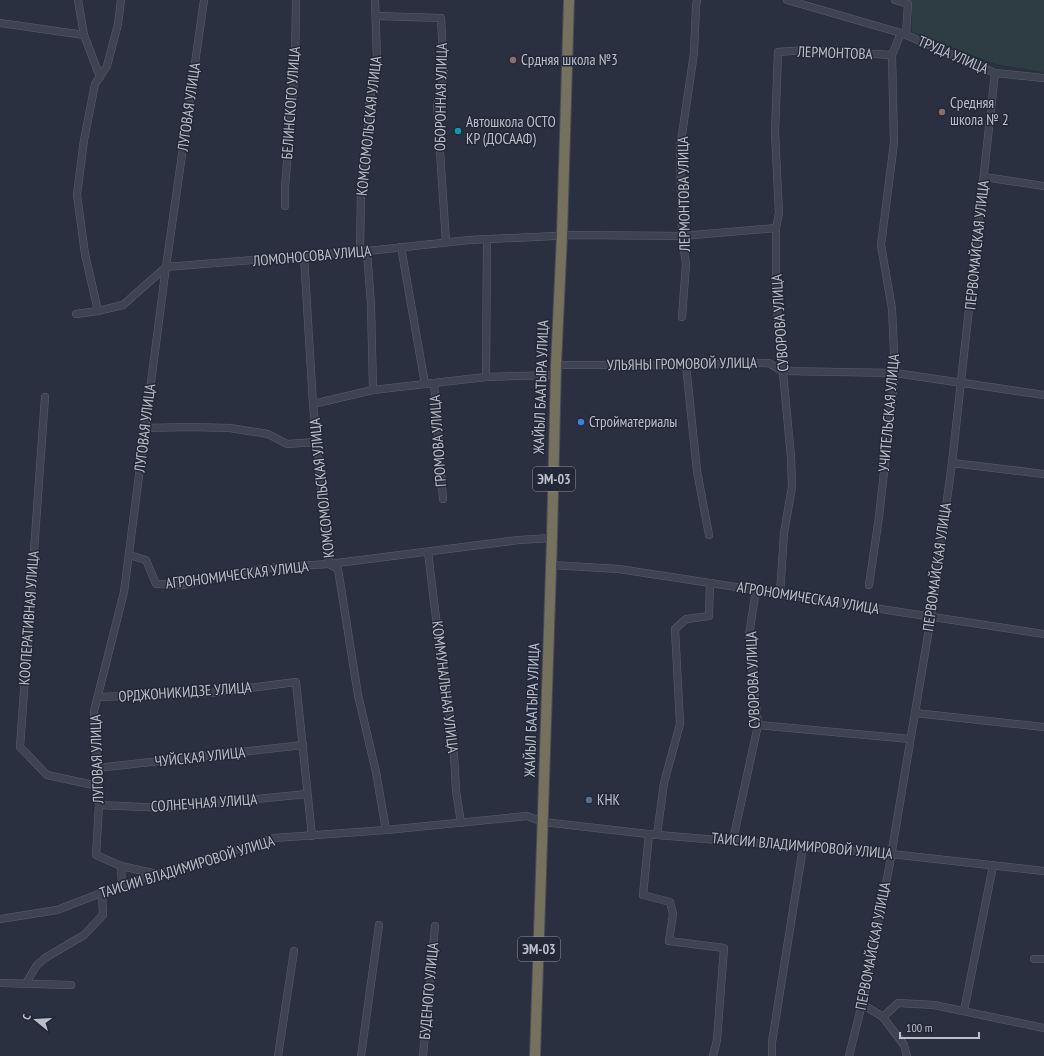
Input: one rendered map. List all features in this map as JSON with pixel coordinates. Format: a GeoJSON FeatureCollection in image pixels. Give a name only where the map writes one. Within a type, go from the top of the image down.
{"type":"FeatureCollection","features":[{"type":"Feature","properties":{"kind":"highway","name":"ЖАЙЫЛ БААТЫРА УЛИЦА"},"geometry":{"type":"LineString","coordinates":[[543,822],[552,565],[556,370],[562,235],[569,0]]}},
{"type":"Feature","properties":{"kind":"highway","name":"ЭМ-03"},"geometry":{"type":"LineString","coordinates":[[536,1056],[543,822]]}},
{"type":"Feature","properties":{"kind":"street"},"geometry":{"type":"LineString","coordinates":[[78,0],[84,35],[100,77]]}},
{"type":"Feature","properties":{"kind":"street"},"geometry":{"type":"LineString","coordinates":[[98,311],[85,254],[77,195],[84,140],[96,84],[107,66],[118,24],[121,0]]}},
{"type":"Feature","properties":{"kind":"street","name":"ЛУГОВАЯ УЛИЦА"},"geometry":{"type":"LineString","coordinates":[[121,866],[96,855],[100,805],[94,711],[124,592],[166,267],[204,0]]}},
{"type":"Feature","properties":{"kind":"street","name":"БЕЛИНСКОГО УЛИЦА"},"geometry":{"type":"LineString","coordinates":[[285,206],[285,187],[295,67],[296,0]]}},
{"type":"Feature","properties":{"kind":"street","name":"КОМСОМОЛЬСКАЯ УЛИЦА"},"geometry":{"type":"LineString","coordinates":[[373,390],[371,305],[363,251],[360,192],[367,146],[369,106],[377,60],[376,0]]}},
{"type":"Feature","properties":{"kind":"street","name":"ЛЕРМОНТОВА УЛИЦА"},"geometry":{"type":"LineString","coordinates":[[682,317],[686,264],[682,236],[680,148],[694,53],[696,6],[698,0]]}},
{"type":"Feature","properties":{"kind":"street"},"geometry":{"type":"LineString","coordinates":[[787,0],[903,34]]}},
{"type":"Feature","properties":{"kind":"street","name":"ТРУДА УЛИЦА"},"geometry":{"type":"LineString","coordinates":[[895,0],[908,4],[903,34],[995,73],[1044,78]]}},
{"type":"Feature","properties":{"kind":"street","name":"ОБОРОННАЯ УЛИЦА"},"geometry":{"type":"LineString","coordinates":[[376,16],[441,18],[444,74],[437,106],[446,242]]}},
{"type":"Feature","properties":{"kind":"street"},"geometry":{"type":"LineString","coordinates":[[0,23],[84,35]]}},
{"type":"Feature","properties":{"kind":"street","name":"УЧИТЕЛЬСКАЯ УЛИЦА"},"geometry":{"type":"LineString","coordinates":[[869,585],[879,517],[895,373],[892,309],[881,245],[894,143],[892,55],[903,34]]}},
{"type":"Feature","properties":{"kind":"street","name":"ЛЕРМОНТОВА"},"geometry":{"type":"LineString","coordinates":[[778,52],[806,50],[892,55]]}},
{"type":"Feature","properties":{"kind":"street","name":"СУВОРОВА УЛИЦА"},"geometry":{"type":"LineString","coordinates":[[778,52],[776,132],[779,214],[776,228],[776,299],[791,457],[792,486],[784,533],[780,594]]}},
{"type":"Feature","properties":{"kind":"street","name":"ПЕРВОМАЙСКАЯ УЛИЦА"},"geometry":{"type":"LineString","coordinates":[[849,1056],[862,1004],[891,854],[931,616],[952,464],[995,73]]}},
{"type":"Feature","properties":{"kind":"street"},"geometry":{"type":"LineString","coordinates":[[984,177],[1044,186]]}},
{"type":"Feature","properties":{"kind":"street","name":"ЛОМОНОСОВА УЛИЦА"},"geometry":{"type":"LineString","coordinates":[[166,267],[487,239],[562,235],[682,236],[776,228]]}},
{"type":"Feature","properties":{"kind":"street"},"geometry":{"type":"LineString","coordinates":[[486,377],[487,239]]}},
{"type":"Feature","properties":{"kind":"street"},"geometry":{"type":"LineString","coordinates":[[401,247],[424,384]]}},
{"type":"Feature","properties":{"kind":"street","name":"КОМСОМОЛЬСКАЯ УЛИЦА"},"geometry":{"type":"LineString","coordinates":[[304,256],[313,404],[330,564],[338,569],[358,695],[383,807],[386,830]]}},
{"type":"Feature","properties":{"kind":"street"},"geometry":{"type":"LineString","coordinates":[[76,314],[98,311],[122,305],[166,267]]}},
{"type":"Feature","properties":{"kind":"street","name":"УЛЬЯНЫ ГРОМОВОЙ УЛИЦА"},"geometry":{"type":"LineString","coordinates":[[556,370],[769,363],[782,371],[895,373],[1044,395]]}},
{"type":"Feature","properties":{"kind":"street"},"geometry":{"type":"LineString","coordinates":[[686,365],[697,471],[709,535]]}},
{"type":"Feature","properties":{"kind":"street","name":"ГРОМОВА УЛИЦА"},"geometry":{"type":"LineString","coordinates":[[313,404],[373,390],[556,370]]}},
{"type":"Feature","properties":{"kind":"street","name":"ГРОМОВА УЛИЦА"},"geometry":{"type":"LineString","coordinates":[[434,383],[443,499]]}},
{"type":"Feature","properties":{"kind":"street","name":"КООПЕРАТИВНАЯ УЛИЦА"},"geometry":{"type":"LineString","coordinates":[[45,397],[20,747],[47,775],[98,786]]}},
{"type":"Feature","properties":{"kind":"street"},"geometry":{"type":"LineString","coordinates":[[145,428],[230,428],[268,434],[287,444],[317,442]]}},
{"type":"Feature","properties":{"kind":"street"},"geometry":{"type":"LineString","coordinates":[[952,464],[1044,474]]}},
{"type":"Feature","properties":{"kind":"street","name":"АГРОНОМИЧЕСКАЯ УЛИЦА"},"geometry":{"type":"LineString","coordinates":[[128,555],[146,560],[156,584],[183,585],[242,572],[270,568],[330,564],[519,540],[552,538]]}},
{"type":"Feature","properties":{"kind":"street","name":"КОММУНАЛЬНАЯ УЛИЦА"},"geometry":{"type":"LineString","coordinates":[[428,552],[436,626],[453,736],[456,791],[461,823]]}},
{"type":"Feature","properties":{"kind":"street","name":"АГРОНОМИЧЕСКАЯ УЛИЦА"},"geometry":{"type":"LineString","coordinates":[[552,565],[619,569],[1044,634]]}},
{"type":"Feature","properties":{"kind":"street"},"geometry":{"type":"LineString","coordinates":[[657,834],[664,783],[680,724],[675,628],[686,619],[709,616],[710,583]]}},
{"type":"Feature","properties":{"kind":"street","name":"СУВОРОВА УЛИЦА"},"geometry":{"type":"LineString","coordinates":[[733,840],[758,726],[750,635],[756,590]]}},
{"type":"Feature","properties":{"kind":"street","name":"ОРДЖОНИКИДЗЕ УЛИЦА"},"geometry":{"type":"LineString","coordinates":[[98,697],[210,693],[296,682],[302,746]]}},
{"type":"Feature","properties":{"kind":"street"},"geometry":{"type":"LineString","coordinates":[[915,713],[1044,727]]}},
{"type":"Feature","properties":{"kind":"street"},"geometry":{"type":"LineString","coordinates":[[758,726],[910,739]]}},
{"type":"Feature","properties":{"kind":"street"},"geometry":{"type":"LineString","coordinates":[[302,746],[312,836]]}},
{"type":"Feature","properties":{"kind":"street","name":"ЧУЙСКАЯ УЛИЦА"},"geometry":{"type":"LineString","coordinates":[[97,768],[302,746]]}},
{"type":"Feature","properties":{"kind":"street","name":"СОЛНЕЧНАЯ УЛИЦА"},"geometry":{"type":"LineString","coordinates":[[100,805],[166,808],[307,794]]}},
{"type":"Feature","properties":{"kind":"street","name":"ТАИСИИ ВЛАДИМИРОВОЙ УЛИЦА"},"geometry":{"type":"LineString","coordinates":[[0,919],[57,910],[122,885],[274,838],[386,830],[527,816],[543,822],[649,834],[891,854],[1044,871]]}},
{"type":"Feature","properties":{"kind":"street"},"geometry":{"type":"LineString","coordinates":[[649,834],[642,895],[670,902],[672,914],[669,941],[724,948],[717,1040],[714,1056]]}},
{"type":"Feature","properties":{"kind":"street"},"geometry":{"type":"LineString","coordinates":[[772,1056],[772,1042],[779,991],[803,847]]}},
{"type":"Feature","properties":{"kind":"street"},"geometry":{"type":"LineString","coordinates":[[122,885],[121,866],[156,874]]}},
{"type":"Feature","properties":{"kind":"street"},"geometry":{"type":"LineString","coordinates":[[964,1011],[993,866]]}},
{"type":"Feature","properties":{"kind":"street"},"geometry":{"type":"LineString","coordinates":[[26,983],[37,965],[45,958],[84,935],[103,915],[102,893]]}},
{"type":"Feature","properties":{"kind":"street"},"geometry":{"type":"LineString","coordinates":[[361,1056],[379,925]]}},
{"type":"Feature","properties":{"kind":"street","name":"БУДЕНОГО УЛИЦА"},"geometry":{"type":"LineString","coordinates":[[423,1056],[436,926]]}},
{"type":"Feature","properties":{"kind":"street"},"geometry":{"type":"LineString","coordinates":[[278,1056],[294,951]]}},
{"type":"Feature","properties":{"kind":"street"},"geometry":{"type":"LineString","coordinates":[[1034,959],[1044,959]]}},
{"type":"Feature","properties":{"kind":"street"},"geometry":{"type":"LineString","coordinates":[[0,983],[71,985]]}},
{"type":"Feature","properties":{"kind":"street"},"geometry":{"type":"LineString","coordinates":[[884,1017],[898,1003],[934,1005],[1044,1028]]}},
{"type":"Feature","properties":{"kind":"street"},"geometry":{"type":"LineString","coordinates":[[862,1004],[884,1017],[904,1045],[907,1056]]}},
{"type":"Feature","properties":{"kind":"shaded area"},"geometry":{"type":"Polygon","coordinates":[[[905,0],[1044,0],[1044,72],[996,64],[912,32],[912,3],[905,0]]]}},
{"type":"Feature","properties":{"kind":"place","name":"Срдняя школа №3"},"geometry":{"type":"Point","coordinates":[513,60]}},
{"type":"Feature","properties":{"kind":"place","name":"Средняя школа № 2"},"geometry":{"type":"Point","coordinates":[942,112]}},
{"type":"Feature","properties":{"kind":"place","name":"Автошкола ОСТО КР (ДОСААФ)"},"geometry":{"type":"Point","coordinates":[458,131]}},
{"type":"Feature","properties":{"kind":"place","name":"Стройматериалы"},"geometry":{"type":"Point","coordinates":[581,422]}},
{"type":"Feature","properties":{"kind":"place","name":"КНК"},"geometry":{"type":"Point","coordinates":[589,800]}}]}
